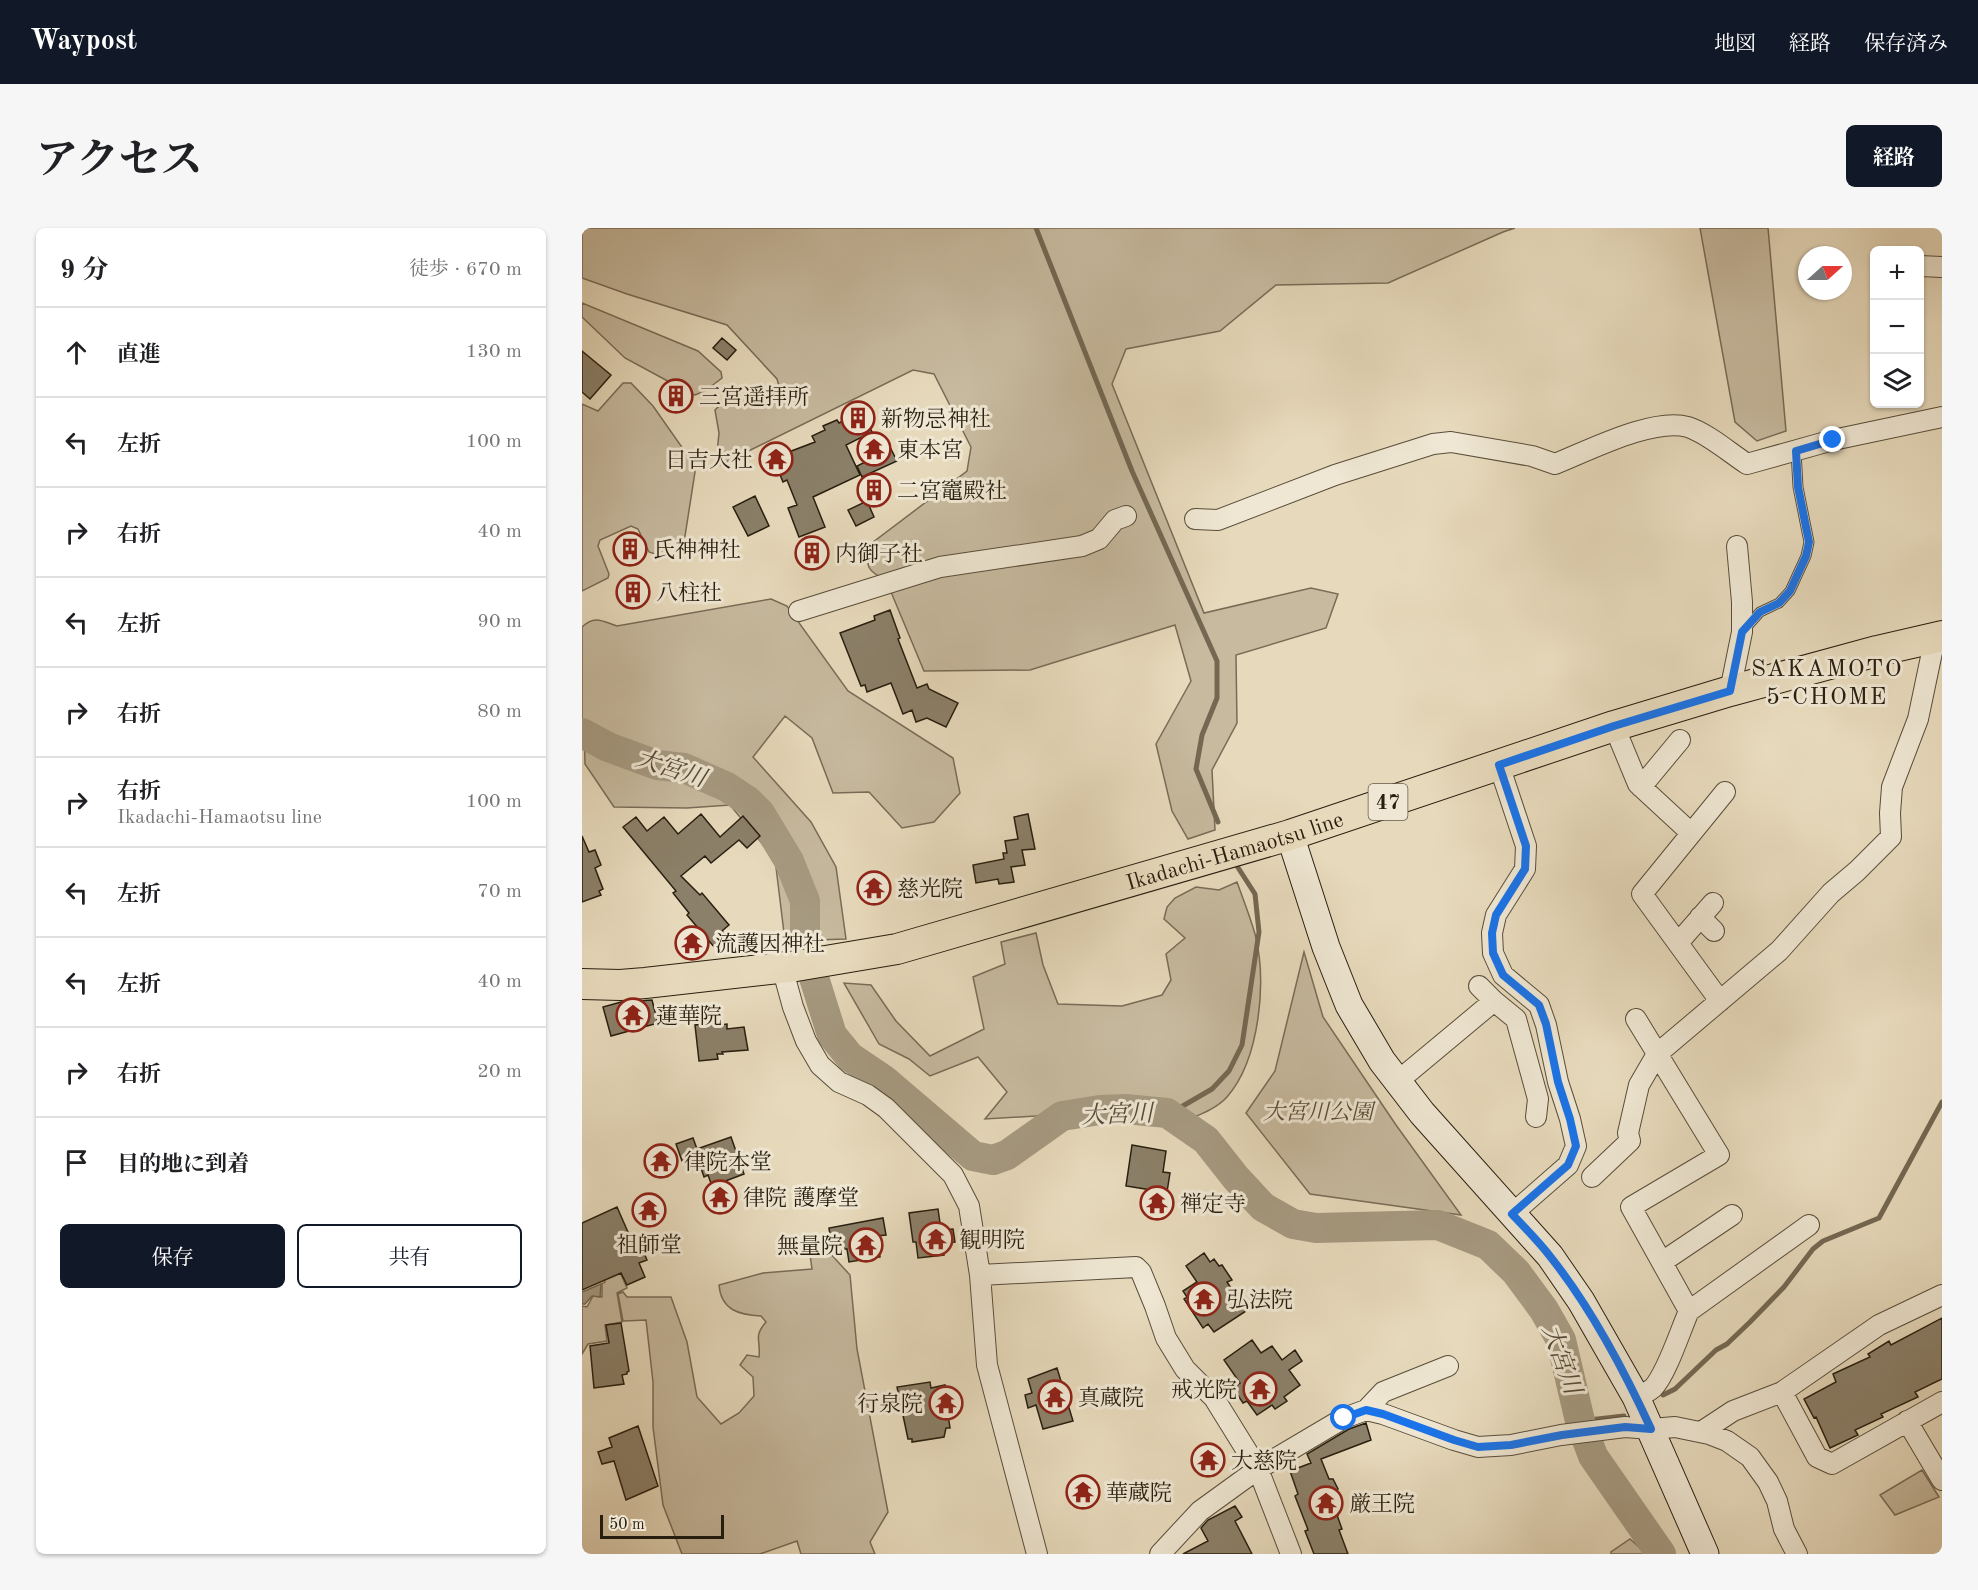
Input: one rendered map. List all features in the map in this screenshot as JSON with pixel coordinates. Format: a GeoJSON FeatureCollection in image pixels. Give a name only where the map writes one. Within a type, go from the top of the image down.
{"type":"FeatureCollection","features":[{"type":"Feature","properties":{"kind":"main road","name":"Ikadachi-Hamaotsu line"},"geometry":{"type":"LineString","coordinates":[[582,984],[620,985],[789,966],[897,949],[1290,835],[1614,726],[1730,691],[1939,637]]}},
{"type":"Feature","properties":{"kind":"street"},"geometry":{"type":"LineString","coordinates":[[1924,266],[1942,267]]}},
{"type":"Feature","properties":{"kind":"street"},"geometry":{"type":"LineString","coordinates":[[1195,519],[1218,520],[1335,475],[1433,444],[1451,442],[1532,456],[1555,464],[1639,431],[1665,424],[1687,426],[1747,464],[1833,440],[1942,417]]}},
{"type":"Feature","properties":{"kind":"street"},"geometry":{"type":"LineString","coordinates":[[799,611],[940,567],[1082,546],[1099,539],[1115,520],[1126,516]]}},
{"type":"Feature","properties":{"kind":"street"},"geometry":{"type":"LineString","coordinates":[[1730,691],[1742,632],[1737,546]]}},
{"type":"Feature","properties":{"kind":"street"},"geometry":{"type":"LineString","coordinates":[[1592,1177],[1630,1141],[1628,1133],[1639,1085],[1657,1054],[1779,951],[1831,893],[1891,837],[1892,787],[1918,719],[1939,637]]}},
{"type":"Feature","properties":{"kind":"street"},"geometry":{"type":"LineString","coordinates":[[1614,726],[1638,784],[1691,833]]}},
{"type":"Feature","properties":{"kind":"street"},"geometry":{"type":"LineString","coordinates":[[1641,787],[1680,740]]}},
{"type":"Feature","properties":{"kind":"street"},"geometry":{"type":"LineString","coordinates":[[1499,765],[1526,846],[1526,858],[1525,869],[1496,915],[1492,933],[1493,953],[1503,975],[1539,1005],[1546,1024],[1558,1082],[1576,1146],[1568,1165],[1512,1214]]}},
{"type":"Feature","properties":{"kind":"street"},"geometry":{"type":"LineString","coordinates":[[1720,1001],[1641,894],[1725,792]]}},
{"type":"Feature","properties":{"kind":"street"},"geometry":{"type":"LineString","coordinates":[[1290,835],[1326,947],[1349,1005],[1382,1061],[1422,1113],[1550,1256],[1581,1300],[1636,1397],[1638,1428],[1705,1554]]}},
{"type":"Feature","properties":{"kind":"street"},"geometry":{"type":"LineString","coordinates":[[1678,943],[1709,917]]}},
{"type":"Feature","properties":{"kind":"street"},"geometry":{"type":"LineString","coordinates":[[789,966],[793,1007],[806,1041],[820,1065],[838,1082],[868,1095],[886,1108],[953,1175],[969,1206],[980,1275],[987,1365],[1037,1554]]}},
{"type":"Feature","properties":{"kind":"street"},"geometry":{"type":"LineString","coordinates":[[1479,986],[1516,1019],[1538,1099],[1536,1117]]}},
{"type":"Feature","properties":{"kind":"street"},"geometry":{"type":"LineString","coordinates":[[1398,1081],[1494,1001]]}},
{"type":"Feature","properties":{"kind":"street"},"geometry":{"type":"LineString","coordinates":[[1636,1018],[1719,1155],[1631,1207],[1689,1311]]}},
{"type":"Feature","properties":{"kind":"street"},"geometry":{"type":"LineString","coordinates":[[1662,1262],[1731,1215]]}},
{"type":"Feature","properties":{"kind":"street"},"geometry":{"type":"LineString","coordinates":[[1636,1397],[1650,1391],[1655,1385],[1666,1366],[1689,1311],[1809,1225]]}},
{"type":"Feature","properties":{"kind":"street"},"geometry":{"type":"LineString","coordinates":[[980,1275],[1136,1267],[1141,1272],[1166,1338],[1185,1369],[1214,1398],[1258,1469],[1291,1554]]}},
{"type":"Feature","properties":{"kind":"street"},"geometry":{"type":"LineString","coordinates":[[1701,1432],[1734,1411],[1782,1392],[1879,1324],[1942,1295]]}},
{"type":"Feature","properties":{"kind":"street"},"geometry":{"type":"LineString","coordinates":[[1160,1554],[1200,1512],[1258,1469],[1344,1418],[1366,1410],[1383,1392],[1448,1366]]}},
{"type":"Feature","properties":{"kind":"street"},"geometry":{"type":"LineString","coordinates":[[1782,1392],[1817,1457],[1832,1464],[1942,1402]]}},
{"type":"Feature","properties":{"kind":"street"},"geometry":{"type":"LineString","coordinates":[[1366,1410],[1478,1447],[1511,1445],[1562,1435],[1638,1428],[1675,1427],[1701,1432],[1727,1441],[1750,1457],[1768,1482],[1777,1501],[1784,1529],[1797,1554]]}},
{"type":"Feature","properties":{"kind":"street"},"geometry":{"type":"LineString","coordinates":[[1907,1421],[1942,1480]]}},
{"type":"Feature","properties":{"kind":"lane"},"geometry":{"type":"LineString","coordinates":[[1742,632],[1760,612],[1779,603],[1790,591],[1806,556],[1809,542],[1798,487],[1796,451]]}},
{"type":"Feature","properties":{"kind":"green space"},"geometry":{"type":"Polygon","coordinates":[[[582,228],[1515,228],[1388,283],[1276,285],[1220,331],[1126,349],[1112,384],[1204,613],[1311,588],[1338,594],[1326,628],[1236,655],[1237,723],[1212,770],[1215,830],[1188,839],[1172,811],[1156,744],[1191,681],[1175,625],[1030,670],[924,671],[886,580],[871,571],[867,553],[868,546],[967,471],[971,447],[934,374],[913,370],[720,465],[716,463],[719,433],[715,410],[735,391],[741,391],[758,408],[767,407],[781,393],[777,379],[727,325],[582,278],[582,228]]]}},
{"type":"Feature","properties":{"kind":"green space"},"geometry":{"type":"Polygon","coordinates":[[[1700,228],[1768,228],[1786,431],[1757,441],[1735,422],[1700,228]]]}},
{"type":"Feature","properties":{"kind":"green space"},"geometry":{"type":"Polygon","coordinates":[[[582,303],[698,351],[721,372],[722,378],[705,391],[695,395],[686,391],[625,358],[582,317],[582,303]]]}},
{"type":"Feature","properties":{"kind":"green space"},"geometry":{"type":"Polygon","coordinates":[[[623,383],[631,383],[653,406],[693,463],[695,472],[685,536],[682,542],[655,554],[649,552],[638,529],[631,526],[600,540],[598,546],[609,574],[608,578],[582,591],[582,404],[598,411],[623,383]]]}},
{"type":"Feature","properties":{"kind":"green space"},"geometry":{"type":"Polygon","coordinates":[[[771,599],[787,606],[848,691],[953,758],[960,793],[934,822],[902,828],[869,792],[833,793],[812,738],[785,716],[753,757],[811,822],[836,867],[846,939],[785,941],[775,859],[730,805],[687,808],[614,807],[585,764],[584,726],[582,724],[582,627],[595,620],[617,626],[771,599]]]}},
{"type":"Feature","properties":{"kind":"green space"},"geometry":{"type":"Polygon","coordinates":[[[1237,882],[1253,927],[1259,953],[1260,996],[1254,1041],[1238,1081],[1227,1097],[1206,1112],[1192,1118],[1171,1105],[1126,1101],[1036,1116],[985,1119],[1007,1092],[978,1057],[930,1076],[909,1059],[879,1044],[844,983],[871,985],[896,1021],[930,1056],[984,1029],[973,977],[1005,964],[1001,942],[1036,933],[1043,965],[1058,1004],[1122,1006],[1162,995],[1171,980],[1166,954],[1185,938],[1164,919],[1167,907],[1175,898],[1196,887],[1219,890],[1237,882]]]}},
{"type":"Feature","properties":{"kind":"green space","name":"大宮川公園"},"geometry":{"type":"Polygon","coordinates":[[[1304,952],[1323,1017],[1396,1125],[1461,1215],[1310,1194],[1246,1113],[1275,1071],[1304,952]]]}},
{"type":"Feature","properties":{"kind":"green space"},"geometry":{"type":"Polygon","coordinates":[[[827,1250],[850,1275],[857,1349],[888,1512],[870,1542],[875,1554],[801,1554],[797,1541],[760,1554],[682,1554],[663,1505],[653,1427],[653,1382],[646,1320],[623,1321],[618,1294],[623,1292],[627,1297],[671,1297],[687,1342],[697,1397],[721,1424],[739,1413],[754,1396],[753,1377],[740,1365],[747,1355],[759,1357],[759,1335],[766,1322],[761,1316],[732,1310],[723,1300],[719,1285],[763,1273],[812,1269],[810,1255],[827,1250]]]}},
{"type":"Feature","properties":{"kind":"green space"},"geometry":{"type":"Polygon","coordinates":[[[618,1268],[627,1288],[617,1293],[622,1322],[605,1325],[607,1341],[588,1344],[582,1354],[582,1306],[587,1307],[593,1296],[602,1297],[602,1284],[605,1282],[603,1278],[618,1268]]]}},
{"type":"Feature","properties":{"kind":"green space"},"geometry":{"type":"Polygon","coordinates":[[[1922,1470],[1939,1497],[1895,1515],[1880,1495],[1922,1470]]]}},
{"type":"Feature","properties":{"kind":"green space"},"geometry":{"type":"Polygon","coordinates":[[[1630,1539],[1647,1554],[1611,1554],[1611,1552],[1630,1539]]]}},
{"type":"Feature","properties":{"kind":"shaded area"},"geometry":{"type":"Polygon","coordinates":[[[601,1284],[600,1297],[592,1296],[585,1304],[582,1304],[582,1292],[601,1284]]]}},
{"type":"Feature","properties":{"kind":"building"},"geometry":{"type":"Polygon","coordinates":[[[722,338],[736,350],[727,360],[713,348],[722,338]]]}},
{"type":"Feature","properties":{"kind":"building"},"geometry":{"type":"Polygon","coordinates":[[[582,351],[611,375],[590,399],[582,392],[582,351]]]}},
{"type":"Feature","properties":{"kind":"building"},"geometry":{"type":"Polygon","coordinates":[[[862,412],[872,432],[846,445],[860,475],[813,497],[825,527],[799,537],[788,508],[797,505],[787,480],[783,482],[773,458],[815,442],[812,436],[825,430],[823,426],[837,420],[839,423],[862,412]]]}},
{"type":"Feature","properties":{"kind":"building"},"geometry":{"type":"Polygon","coordinates":[[[891,449],[897,461],[862,477],[857,466],[891,449]]]}},
{"type":"Feature","properties":{"kind":"building"},"geometry":{"type":"Polygon","coordinates":[[[755,496],[769,526],[748,536],[733,507],[755,496]]]}},
{"type":"Feature","properties":{"kind":"building"},"geometry":{"type":"Polygon","coordinates":[[[867,501],[874,517],[856,526],[848,510],[867,501]]]}},
{"type":"Feature","properties":{"kind":"building"},"geometry":{"type":"Polygon","coordinates":[[[890,610],[900,638],[898,639],[917,688],[927,684],[929,689],[958,703],[946,727],[927,718],[916,722],[912,710],[903,714],[891,683],[867,692],[865,685],[861,686],[840,633],[875,620],[874,616],[890,610]]]}},
{"type":"Feature","properties":{"kind":"building"},"geometry":{"type":"Polygon","coordinates":[[[701,814],[720,837],[743,816],[760,836],[747,848],[739,840],[711,863],[705,856],[681,876],[700,895],[702,893],[729,925],[722,931],[728,937],[715,948],[687,915],[689,913],[673,893],[676,891],[623,827],[636,817],[647,831],[664,817],[678,834],[701,814]]]}},
{"type":"Feature","properties":{"kind":"building"},"geometry":{"type":"Polygon","coordinates":[[[1028,814],[1035,849],[1022,850],[1025,865],[1011,867],[1014,882],[999,884],[998,879],[976,883],[973,865],[1004,859],[1003,853],[1007,853],[1005,841],[1018,839],[1014,817],[1028,814]]]}},
{"type":"Feature","properties":{"kind":"building"},"geometry":{"type":"Polygon","coordinates":[[[582,836],[589,852],[595,850],[601,865],[595,868],[603,889],[599,891],[601,895],[582,902],[582,836]]]}},
{"type":"Feature","properties":{"kind":"building"},"geometry":{"type":"Polygon","coordinates":[[[652,1000],[658,1023],[611,1036],[603,1007],[621,1002],[652,1000]]]}},
{"type":"Feature","properties":{"kind":"building"},"geometry":{"type":"Polygon","coordinates":[[[719,1022],[719,1025],[727,1024],[727,1029],[744,1027],[748,1050],[722,1052],[723,1054],[717,1054],[718,1059],[699,1061],[695,1025],[719,1022]]]}},
{"type":"Feature","properties":{"kind":"building"},"geometry":{"type":"Polygon","coordinates":[[[731,1137],[744,1174],[712,1186],[708,1175],[704,1177],[697,1156],[682,1161],[676,1144],[693,1138],[697,1149],[731,1137]]]}},
{"type":"Feature","properties":{"kind":"building"},"geometry":{"type":"Polygon","coordinates":[[[1132,1145],[1166,1151],[1163,1172],[1170,1173],[1163,1217],[1148,1214],[1151,1190],[1126,1186],[1132,1145]]]}},
{"type":"Feature","properties":{"kind":"building"},"geometry":{"type":"Polygon","coordinates":[[[617,1207],[631,1239],[637,1236],[647,1260],[639,1263],[645,1277],[627,1285],[621,1273],[582,1290],[582,1223],[617,1207]]]}},
{"type":"Feature","properties":{"kind":"building"},"geometry":{"type":"Polygon","coordinates":[[[938,1209],[941,1230],[953,1229],[955,1242],[943,1243],[944,1255],[918,1258],[909,1213],[938,1209]]]}},
{"type":"Feature","properties":{"kind":"building"},"geometry":{"type":"Polygon","coordinates":[[[883,1218],[886,1235],[876,1236],[880,1257],[849,1262],[847,1249],[844,1249],[842,1241],[831,1242],[829,1228],[883,1218]]]}},
{"type":"Feature","properties":{"kind":"building"},"geometry":{"type":"Polygon","coordinates":[[[1204,1253],[1210,1262],[1214,1259],[1219,1266],[1222,1265],[1232,1280],[1227,1282],[1246,1311],[1214,1332],[1208,1324],[1203,1328],[1184,1299],[1187,1297],[1183,1291],[1197,1282],[1186,1266],[1204,1253]]]}},
{"type":"Feature","properties":{"kind":"building"},"geometry":{"type":"Polygon","coordinates":[[[1942,1318],[1942,1379],[1915,1392],[1918,1397],[1881,1414],[1883,1417],[1855,1430],[1858,1435],[1830,1448],[1816,1417],[1814,1418],[1804,1399],[1836,1382],[1833,1374],[1870,1357],[1868,1354],[1889,1341],[1891,1345],[1942,1318]]]}},
{"type":"Feature","properties":{"kind":"building"},"geometry":{"type":"Polygon","coordinates":[[[621,1323],[629,1371],[622,1375],[624,1384],[594,1388],[590,1346],[609,1343],[606,1325],[621,1323]]]}},
{"type":"Feature","properties":{"kind":"building"},"geometry":{"type":"Polygon","coordinates":[[[1252,1340],[1261,1353],[1272,1346],[1282,1360],[1295,1350],[1302,1361],[1289,1370],[1300,1385],[1284,1397],[1287,1401],[1275,1409],[1272,1405],[1257,1415],[1247,1401],[1243,1403],[1233,1388],[1240,1383],[1224,1360],[1252,1340]]]}},
{"type":"Feature","properties":{"kind":"building"},"geometry":{"type":"Polygon","coordinates":[[[1057,1368],[1073,1421],[1043,1429],[1036,1405],[1028,1408],[1025,1395],[1032,1393],[1028,1379],[1057,1368]]]}},
{"type":"Feature","properties":{"kind":"building"},"geometry":{"type":"Polygon","coordinates":[[[930,1382],[931,1388],[945,1385],[949,1400],[946,1401],[950,1428],[946,1428],[944,1437],[912,1442],[912,1439],[908,1439],[897,1387],[930,1382]]]}},
{"type":"Feature","properties":{"kind":"building"},"geometry":{"type":"Polygon","coordinates":[[[1366,1423],[1371,1440],[1321,1459],[1329,1479],[1333,1479],[1338,1489],[1329,1493],[1338,1515],[1342,1529],[1339,1530],[1348,1554],[1314,1554],[1305,1531],[1308,1530],[1295,1496],[1298,1494],[1290,1471],[1311,1463],[1307,1454],[1349,1429],[1366,1423]]]}},
{"type":"Feature","properties":{"kind":"building"},"geometry":{"type":"Polygon","coordinates":[[[638,1426],[658,1486],[626,1500],[614,1461],[602,1464],[598,1452],[612,1447],[609,1438],[638,1426]]]}},
{"type":"Feature","properties":{"kind":"building"},"geometry":{"type":"Polygon","coordinates":[[[1235,1506],[1242,1517],[1235,1521],[1252,1554],[1183,1554],[1208,1541],[1201,1528],[1208,1520],[1235,1506]]]}},
{"type":"Feature","properties":{"kind":"waterway"},"geometry":{"type":"LineString","coordinates":[[1036,228],[1132,471],[1217,661],[1217,698],[1202,735],[1196,769],[1218,822]]}},
{"type":"Feature","properties":{"kind":"waterway","name":"大宮川"},"geometry":{"type":"LineString","coordinates":[[582,733],[608,747],[657,765],[684,768],[727,787],[748,801],[760,813],[789,861],[805,901],[805,949],[832,1035],[850,1057],[884,1080],[973,1156],[993,1160],[1007,1155],[1062,1116],[1125,1109],[1167,1113],[1206,1140],[1263,1207],[1293,1224],[1316,1228],[1438,1225],[1488,1245],[1516,1272],[1544,1310],[1561,1340],[1580,1421],[1593,1456],[1661,1554]]}},
{"type":"Feature","properties":{"kind":"waterway"},"geometry":{"type":"LineString","coordinates":[[1173,1117],[1181,1107],[1212,1089],[1229,1071],[1242,1045],[1259,932],[1255,894],[1237,866]]}},
{"type":"Feature","properties":{"kind":"waterway"},"geometry":{"type":"LineString","coordinates":[[1663,1395],[1675,1389],[1750,1322],[1784,1287],[1813,1249],[1823,1241],[1879,1218],[1942,1102]]}},
{"type":"Feature","properties":{"kind":"waterway"},"geometry":{"type":"LineString","coordinates":[[1580,1421],[1624,1416]]}},
{"type":"Feature","properties":{"kind":"place","name":"三宮遥拝所"},"geometry":{"type":"Point","coordinates":[676,396]}},
{"type":"Feature","properties":{"kind":"place","name":"新物忌神社"},"geometry":{"type":"Point","coordinates":[858,418]}},
{"type":"Feature","properties":{"kind":"place","name":"東本宮"},"geometry":{"type":"Point","coordinates":[874,449]}},
{"type":"Feature","properties":{"kind":"place","name":"日吉大社"},"geometry":{"type":"Point","coordinates":[776,459]}},
{"type":"Feature","properties":{"kind":"place","name":"二宮竈殿社"},"geometry":{"type":"Point","coordinates":[874,490]}},
{"type":"Feature","properties":{"kind":"place","name":"氏神神社"},"geometry":{"type":"Point","coordinates":[630,549]}},
{"type":"Feature","properties":{"kind":"place","name":"内御子社"},"geometry":{"type":"Point","coordinates":[812,553]}},
{"type":"Feature","properties":{"kind":"place","name":"八柱社"},"geometry":{"type":"Point","coordinates":[633,592]}},
{"type":"Feature","properties":{"kind":"place","name":"慈光院"},"geometry":{"type":"Point","coordinates":[874,888]}},
{"type":"Feature","properties":{"kind":"place","name":"流護因神社"},"geometry":{"type":"Point","coordinates":[692,943]}},
{"type":"Feature","properties":{"kind":"place","name":"蓮華院"},"geometry":{"type":"Point","coordinates":[633,1015]}},
{"type":"Feature","properties":{"kind":"place","name":"律院本堂"},"geometry":{"type":"Point","coordinates":[661,1161]}},
{"type":"Feature","properties":{"kind":"place","name":"律院 護摩堂"},"geometry":{"type":"Point","coordinates":[720,1197]}},
{"type":"Feature","properties":{"kind":"place","name":"禅定寺"},"geometry":{"type":"Point","coordinates":[1157,1203]}},
{"type":"Feature","properties":{"kind":"place","name":"祖師堂"},"geometry":{"type":"Point","coordinates":[649,1210]}},
{"type":"Feature","properties":{"kind":"place","name":"観明院"},"geometry":{"type":"Point","coordinates":[936,1239]}},
{"type":"Feature","properties":{"kind":"place","name":"無量院"},"geometry":{"type":"Point","coordinates":[866,1245]}},
{"type":"Feature","properties":{"kind":"place","name":"弘法院"},"geometry":{"type":"Point","coordinates":[1204,1299]}},
{"type":"Feature","properties":{"kind":"place","name":"戒光院"},"geometry":{"type":"Point","coordinates":[1260,1389]}},
{"type":"Feature","properties":{"kind":"place","name":"真蔵院"},"geometry":{"type":"Point","coordinates":[1055,1397]}},
{"type":"Feature","properties":{"kind":"place","name":"行泉院"},"geometry":{"type":"Point","coordinates":[946,1403]}},
{"type":"Feature","properties":{"kind":"place","name":"大慈院"},"geometry":{"type":"Point","coordinates":[1208,1460]}},
{"type":"Feature","properties":{"kind":"place","name":"華蔵院"},"geometry":{"type":"Point","coordinates":[1083,1492]}},
{"type":"Feature","properties":{"kind":"place","name":"厳王院"},"geometry":{"type":"Point","coordinates":[1326,1503]}},
{"type":"Feature","properties":{"kind":"district","name":"SAKAMOTO 5-CHOME"},"geometry":{"type":"Point","coordinates":[1827,682]}},
{"type":"Feature","properties":{"kind":"route"},"geometry":{"type":"LineString","coordinates":[[1344,1418],[1366,1410],[1478,1447],[1511,1445],[1562,1435],[1625,1427],[1651,1429],[1610,1349],[1581,1300],[1550,1256],[1512,1214],[1568,1165],[1576,1146],[1558,1082],[1546,1024],[1539,1005],[1503,975],[1493,953],[1492,933],[1496,915],[1525,869],[1526,846],[1499,765],[1614,726],[1730,691],[1742,632],[1760,612],[1779,603],[1790,591],[1806,556],[1809,542],[1798,487],[1796,451],[1833,440]]}}]}
